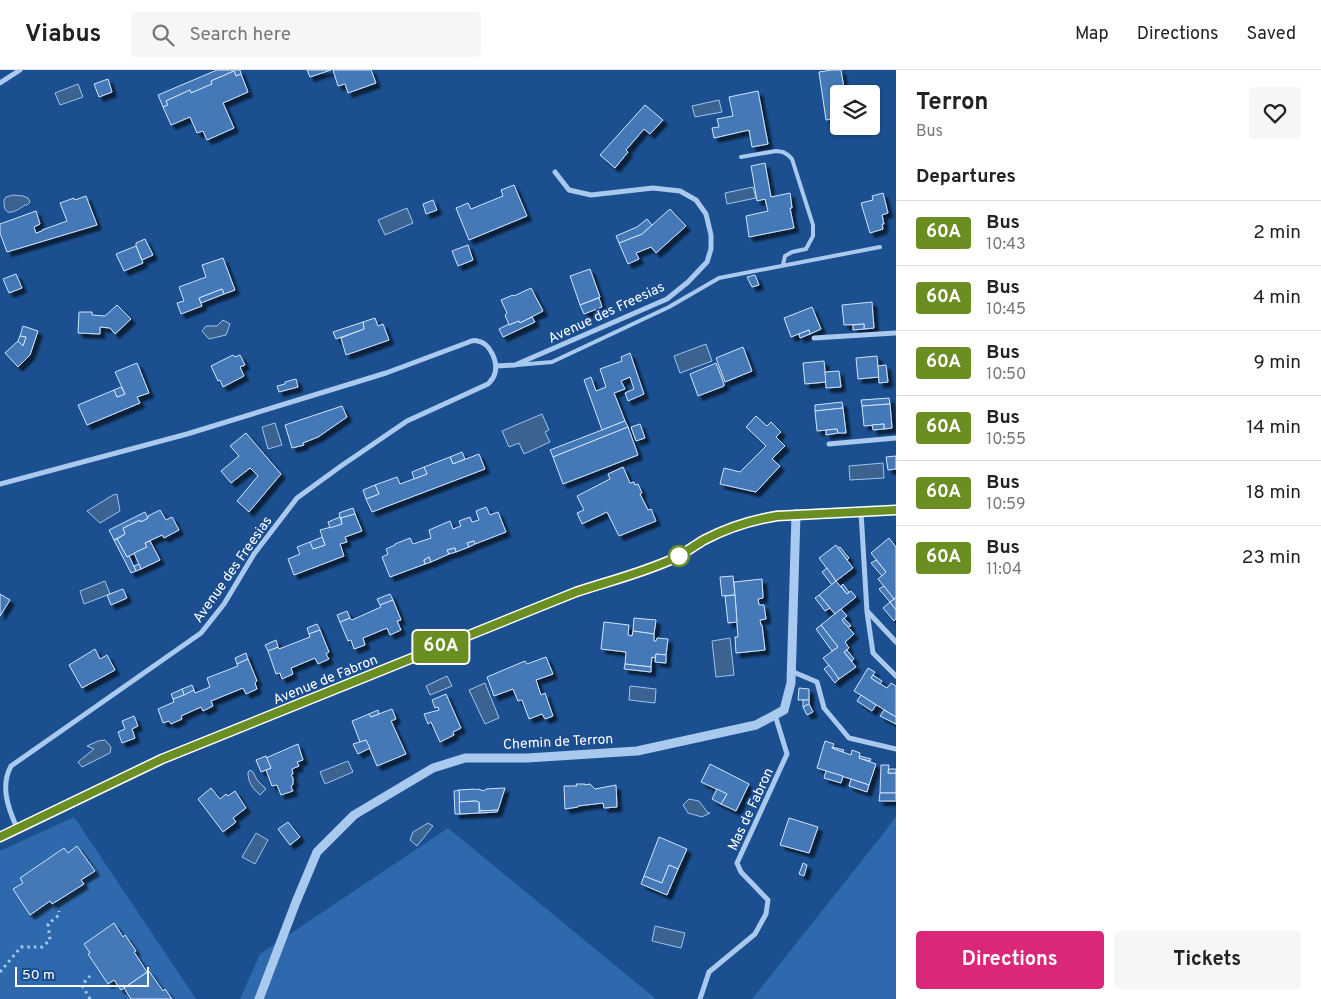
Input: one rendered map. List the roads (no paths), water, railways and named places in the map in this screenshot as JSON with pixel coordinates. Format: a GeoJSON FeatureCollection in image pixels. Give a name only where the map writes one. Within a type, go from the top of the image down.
{"type":"FeatureCollection","features":[{"type":"Feature","properties":{"kind":"street"},"geometry":{"type":"LineString","coordinates":[[0,83],[20,70]]}},
{"type":"Feature","properties":{"kind":"street","name":"Avenue des Freesias"},"geometry":{"type":"LineString","coordinates":[[18,828],[11,816],[3,784],[11,766],[202,632],[224,604],[254,554],[297,498],[407,422],[488,384],[495,375],[496,366],[515,365],[666,299],[688,282],[707,262],[711,249],[711,235],[706,214],[696,200],[680,191],[652,188],[590,195],[568,190],[555,172]]}},
{"type":"Feature","properties":{"kind":"street"},"geometry":{"type":"LineString","coordinates":[[814,338],[896,333],[896,341]]}},
{"type":"Feature","properties":{"kind":"street"},"geometry":{"type":"LineString","coordinates":[[0,484],[187,434],[386,374],[476,340],[483,343],[491,351],[496,366]]}},
{"type":"Feature","properties":{"kind":"street"},"geometry":{"type":"LineString","coordinates":[[829,444],[896,438]]}},
{"type":"Feature","properties":{"kind":"street","name":"Avenue de Fabron"},"geometry":{"type":"LineString","coordinates":[[0,837],[162,759],[576,592],[675,558],[732,527],[760,519],[796,514],[896,510]]}},
{"type":"Feature","properties":{"kind":"street"},"geometry":{"type":"LineString","coordinates":[[861,512],[867,612],[873,653],[896,676]]}},
{"type":"Feature","properties":{"kind":"street","name":"Chemin de Terron"},"geometry":{"type":"LineString","coordinates":[[259,999],[317,852],[354,815],[433,768],[464,758],[528,758],[637,750],[756,725],[784,710],[791,682],[796,514]]}},
{"type":"Feature","properties":{"kind":"street"},"geometry":{"type":"LineString","coordinates":[[867,612],[896,642]]}},
{"type":"Feature","properties":{"kind":"street"},"geometry":{"type":"LineString","coordinates":[[791,671],[818,682],[824,708],[849,738],[896,749]]}},
{"type":"Feature","properties":{"kind":"street","name":"Mas de Fabron"},"geometry":{"type":"LineString","coordinates":[[700,999],[710,972],[755,934],[766,914],[768,900],[741,872],[737,863],[788,754],[775,714]]}},
{"type":"Feature","properties":{"kind":"lane"},"geometry":{"type":"LineString","coordinates":[[741,157],[776,151],[783,152],[792,159],[813,225],[813,236],[806,249],[792,252],[785,256],[783,265]]}},
{"type":"Feature","properties":{"kind":"lane"},"geometry":{"type":"LineString","coordinates":[[515,365],[552,362],[669,308],[719,278],[880,247]]}}]}
